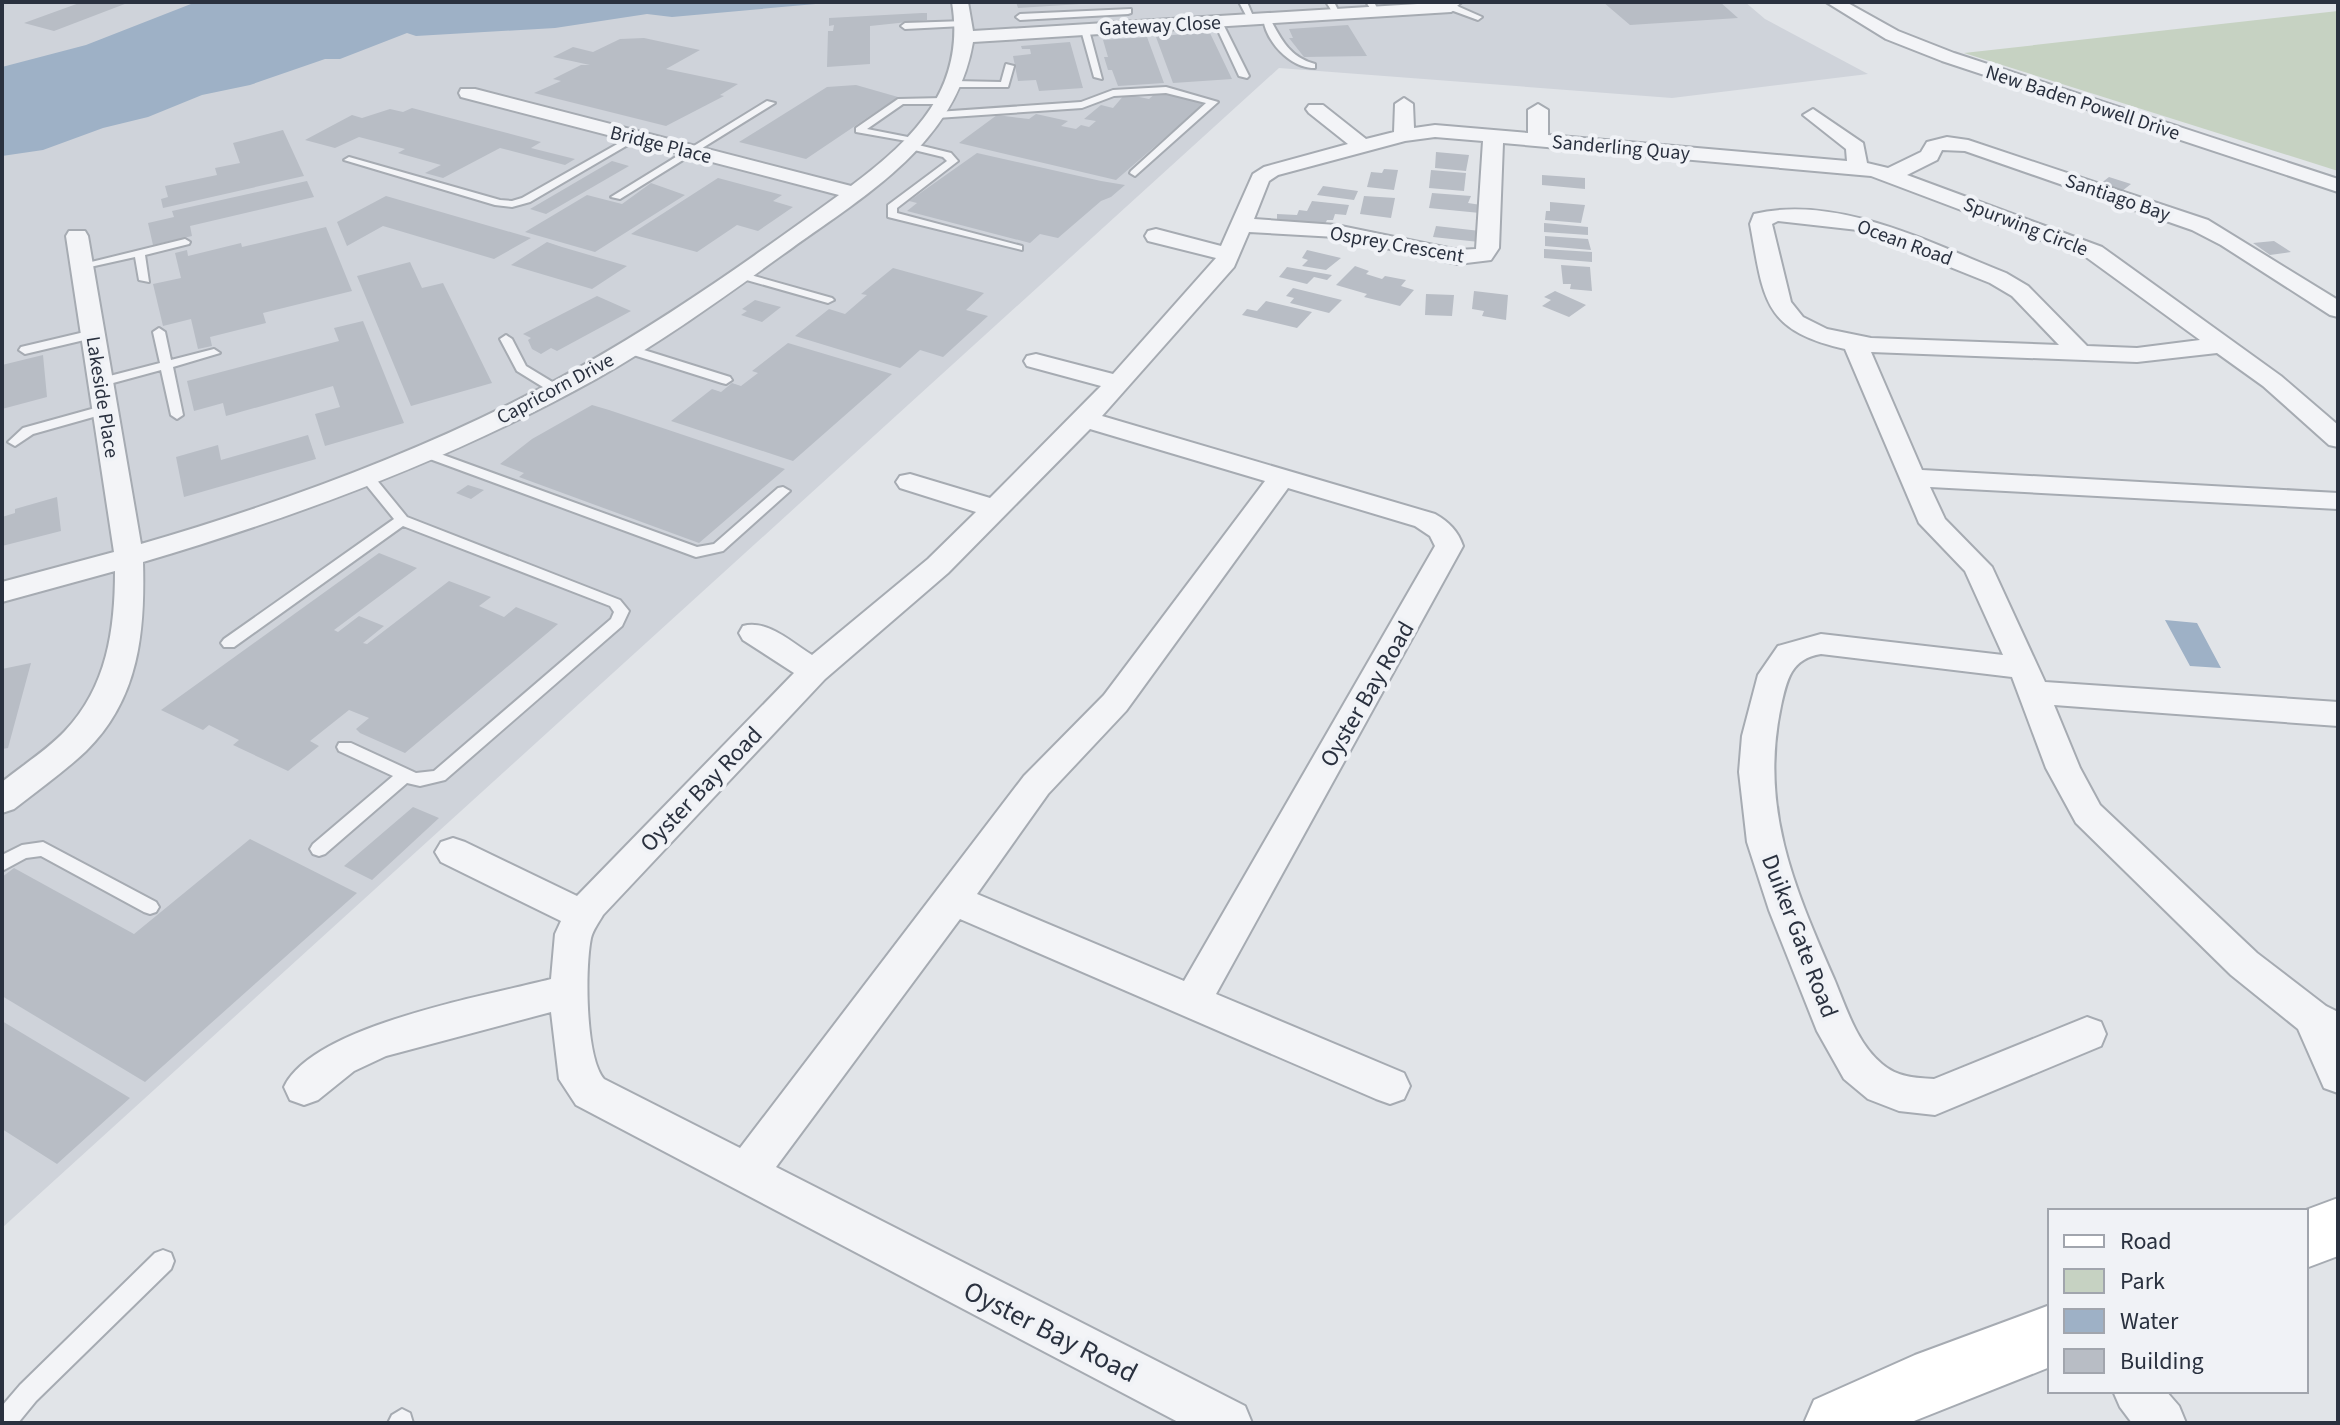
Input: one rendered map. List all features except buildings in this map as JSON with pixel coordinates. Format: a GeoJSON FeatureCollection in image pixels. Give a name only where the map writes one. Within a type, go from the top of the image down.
{"type":"FeatureCollection","features":[{"type":"Feature","properties":{"kind":"street","name":"New Baden Powell Drive"},"geometry":{"type":"LineString","coordinates":[[1834,2],[1892,35],[1948,57],[2338,186]]}},
{"type":"Feature","properties":{"kind":"street","name":"Gateway Close"},"geometry":{"type":"LineString","coordinates":[[963,21],[1085,30],[1115,14],[1218,22],[1248,10],[1454,5]]}},
{"type":"Feature","properties":{"kind":"street","name":"Capricorn Drive"},"geometry":{"type":"LineString","coordinates":[[2,592],[129,557],[366,476],[424,452],[555,389],[628,349],[740,275],[854,193],[912,143],[945,100],[963,21]]}},
{"type":"Feature","properties":{"kind":"street","name":"Bridge Place"},"geometry":{"type":"LineString","coordinates":[[468,93],[854,193]]}},
{"type":"Feature","properties":{"kind":"street"},"geometry":{"type":"LineString","coordinates":[[1404,104],[1404,135]]}},
{"type":"Feature","properties":{"kind":"street"},"geometry":{"type":"LineString","coordinates":[[1316,109],[1362,146]]}},
{"type":"Feature","properties":{"kind":"street","name":"Sanderling Quay"},"geometry":{"type":"LineString","coordinates":[[1538,110],[1538,140]]}},
{"type":"Feature","properties":{"kind":"street"},"geometry":{"type":"LineString","coordinates":[[1813,115],[1856,147],[1857,167]]}},
{"type":"Feature","properties":{"kind":"street","name":"Sanderling Quay"},"geometry":{"type":"LineString","coordinates":[[1241,225],[1256,185],[1271,171],[1404,135],[1435,131],[1705,154]]}},
{"type":"Feature","properties":{"kind":"street","name":"Osprey Crescent"},"geometry":{"type":"LineString","coordinates":[[1241,225],[1336,231],[1458,257],[1483,255],[1488,248],[1493,136]]}},
{"type":"Feature","properties":{"kind":"street","name":"Santiago Bay"},"geometry":{"type":"LineString","coordinates":[[1891,175],[1930,156],[1934,146],[1939,144],[1968,146],[2200,225],[2229,240],[2338,310]]}},
{"type":"Feature","properties":{"kind":"street","name":"Spurwing Circle"},"geometry":{"type":"LineString","coordinates":[[1705,154],[1857,167],[1891,175],[2094,252],[2272,381],[2338,439]]}},
{"type":"Feature","properties":{"kind":"street","name":"Ocean Road"},"geometry":{"type":"LineString","coordinates":[[2080,353],[2020,291],[1998,278],[1862,224],[1765,216],[1761,224],[1778,301],[1784,311],[1806,328],[1855,343],[2080,353],[2137,355],[2222,345]]}},
{"type":"Feature","properties":{"kind":"street"},"geometry":{"type":"LineString","coordinates":[[1156,236],[1229,255],[1241,225]]}},
{"type":"Feature","properties":{"kind":"street","name":"Lakeside Place"},"geometry":{"type":"LineString","coordinates":[[2,800],[75,742],[99,713],[115,682],[130,617],[129,557],[77,236]]}},
{"type":"Feature","properties":{"kind":"street","name":"Oyster Bay Road"},"geometry":{"type":"LineString","coordinates":[[1228,1423],[590,1092],[579,1079],[574,1057],[569,991],[573,934],[582,915],[814,671],[938,566],[1085,419],[1220,272],[1229,255]]}},
{"type":"Feature","properties":{"kind":"street"},"geometry":{"type":"LineString","coordinates":[[1855,343],[1933,523],[1978,567],[2029,680],[2063,768],[2088,814],[2233,953],[2325,1024],[2338,1075]]}},
{"type":"Feature","properties":{"kind":"street"},"geometry":{"type":"LineString","coordinates":[[1036,361],[1118,383]]}},
{"type":"Feature","properties":{"kind":"street","name":"Oyster Bay Road"},"geometry":{"type":"LineString","coordinates":[[1085,419],[1425,520],[1439,528],[1449,546],[1191,1003]]}},
{"type":"Feature","properties":{"kind":"street"},"geometry":{"type":"LineString","coordinates":[[746,1173],[1036,785],[1115,703],[1281,478]]}},
{"type":"Feature","properties":{"kind":"street"},"geometry":{"type":"LineString","coordinates":[[1912,478],[2338,501]]}},
{"type":"Feature","properties":{"kind":"street"},"geometry":{"type":"LineString","coordinates":[[910,482],[995,509]]}},
{"type":"Feature","properties":{"kind":"street"},"geometry":{"type":"LineString","coordinates":[[754,633],[814,671]]}},
{"type":"Feature","properties":{"kind":"street","name":"Duiker Gate Road"},"geometry":{"type":"LineString","coordinates":[[2087,1034],[1935,1097],[1914,1097],[1888,1089],[1867,1076],[1838,1033],[1777,891],[1761,830],[1756,759],[1759,723],[1775,669],[1784,655],[1801,647],[1821,644],[2029,680],[2338,714]]}},
{"type":"Feature","properties":{"kind":"street"},"geometry":{"type":"LineString","coordinates":[[453,852],[582,915]]}},
{"type":"Feature","properties":{"kind":"street"},"geometry":{"type":"LineString","coordinates":[[953,900],[1390,1086]]}},
{"type":"Feature","properties":{"kind":"street"},"geometry":{"type":"LineString","coordinates":[[304,1087],[340,1059],[379,1041],[569,991]]}},
{"type":"Feature","properties":{"kind":"street"},"geometry":{"type":"LineString","coordinates":[[2308,1238],[2338,1227]]}},
{"type":"Feature","properties":{"kind":"street"},"geometry":{"type":"LineString","coordinates":[[1837,1423],[1915,1387],[2048,1337]]}},
{"type":"Feature","properties":{"kind":"street"},"geometry":{"type":"LineString","coordinates":[[2138,1393],[2162,1423]]}},
{"type":"Feature","properties":{"kind":"lane"},"geometry":{"type":"LineString","coordinates":[[1454,5],[1478,17]]}},
{"type":"Feature","properties":{"kind":"lane"},"geometry":{"type":"LineString","coordinates":[[1248,10],[1292,59],[1312,66]]}},
{"type":"Feature","properties":{"kind":"lane"},"geometry":{"type":"LineString","coordinates":[[1020,17],[1128,11]]}},
{"type":"Feature","properties":{"kind":"lane"},"geometry":{"type":"LineString","coordinates":[[905,26],[963,21]]}},
{"type":"Feature","properties":{"kind":"lane"},"geometry":{"type":"LineString","coordinates":[[1218,22],[1244,76]]}},
{"type":"Feature","properties":{"kind":"lane"},"geometry":{"type":"LineString","coordinates":[[1085,30],[1099,77]]}},
{"type":"Feature","properties":{"kind":"lane"},"geometry":{"type":"LineString","coordinates":[[945,100],[1005,85],[1009,66]]}},
{"type":"Feature","properties":{"kind":"lane"},"geometry":{"type":"LineString","coordinates":[[1018,248],[892,215],[892,207],[953,161],[947,155],[912,143],[859,130],[901,101],[1082,105],[1113,93],[1166,90],[1213,102],[1135,173]]}},
{"type":"Feature","properties":{"kind":"lane"},"geometry":{"type":"LineString","coordinates":[[616,197],[770,103]]}},
{"type":"Feature","properties":{"kind":"lane"},"geometry":{"type":"LineString","coordinates":[[349,160],[499,203],[512,204],[526,200],[635,137]]}},
{"type":"Feature","properties":{"kind":"lane"},"geometry":{"type":"LineString","coordinates":[[81,266],[185,242]]}},
{"type":"Feature","properties":{"kind":"lane"},"geometry":{"type":"LineString","coordinates":[[139,252],[145,280]]}},
{"type":"Feature","properties":{"kind":"lane"},"geometry":{"type":"LineString","coordinates":[[740,275],[828,300]]}},
{"type":"Feature","properties":{"kind":"lane"},"geometry":{"type":"LineString","coordinates":[[159,332],[177,415]]}},
{"type":"Feature","properties":{"kind":"lane"},"geometry":{"type":"LineString","coordinates":[[25,350],[93,334]]}},
{"type":"Feature","properties":{"kind":"lane"},"geometry":{"type":"LineString","coordinates":[[506,339],[521,368],[555,389]]}},
{"type":"Feature","properties":{"kind":"lane"},"geometry":{"type":"LineString","coordinates":[[628,349],[726,380]]}},
{"type":"Feature","properties":{"kind":"lane"},"geometry":{"type":"LineString","coordinates":[[102,382],[214,353]]}},
{"type":"Feature","properties":{"kind":"lane"},"geometry":{"type":"LineString","coordinates":[[15,442],[28,431],[106,409]]}},
{"type":"Feature","properties":{"kind":"lane"},"geometry":{"type":"LineString","coordinates":[[424,452],[696,552],[718,548],[783,491]]}},
{"type":"Feature","properties":{"kind":"lane"},"geometry":{"type":"LineString","coordinates":[[345,747],[405,775],[420,780],[430,779],[448,770],[617,622],[622,611],[615,603],[402,520],[366,476]]}},
{"type":"Feature","properties":{"kind":"lane"},"geometry":{"type":"LineString","coordinates":[[229,643],[402,520]]}},
{"type":"Feature","properties":{"kind":"lane"},"geometry":{"type":"LineString","coordinates":[[319,849],[405,775]]}},
{"type":"Feature","properties":{"kind":"lane"},"geometry":{"type":"LineString","coordinates":[[2,864],[22,852],[43,849],[150,907]]}},
{"type":"Feature","properties":{"kind":"lane"},"geometry":{"type":"LineString","coordinates":[[3,1423],[28,1393],[163,1261]]}},
{"type":"Feature","properties":{"kind":"shaded area"},"geometry":{"type":"Polygon","coordinates":[[[2,2],[1745,2],[1765,19],[1868,74],[1672,98],[1279,68],[2,1228],[2,2]]]}},
{"type":"Feature","properties":{"kind":"green space"},"geometry":{"type":"Polygon","coordinates":[[[2338,11],[2338,171],[1964,53],[2338,11]]]}},
{"type":"Feature","properties":{"kind":"water"},"geometry":{"type":"Polygon","coordinates":[[[196,2],[838,2],[672,17],[647,14],[555,28],[416,36],[407,33],[340,59],[325,59],[250,85],[202,95],[148,117],[103,128],[43,150],[2,156],[2,67],[86,45],[196,2]]]}},
{"type":"Feature","properties":{"kind":"water"},"geometry":{"type":"Polygon","coordinates":[[[2165,620],[2197,623],[2221,668],[2190,666],[2165,620]]]}}]}
